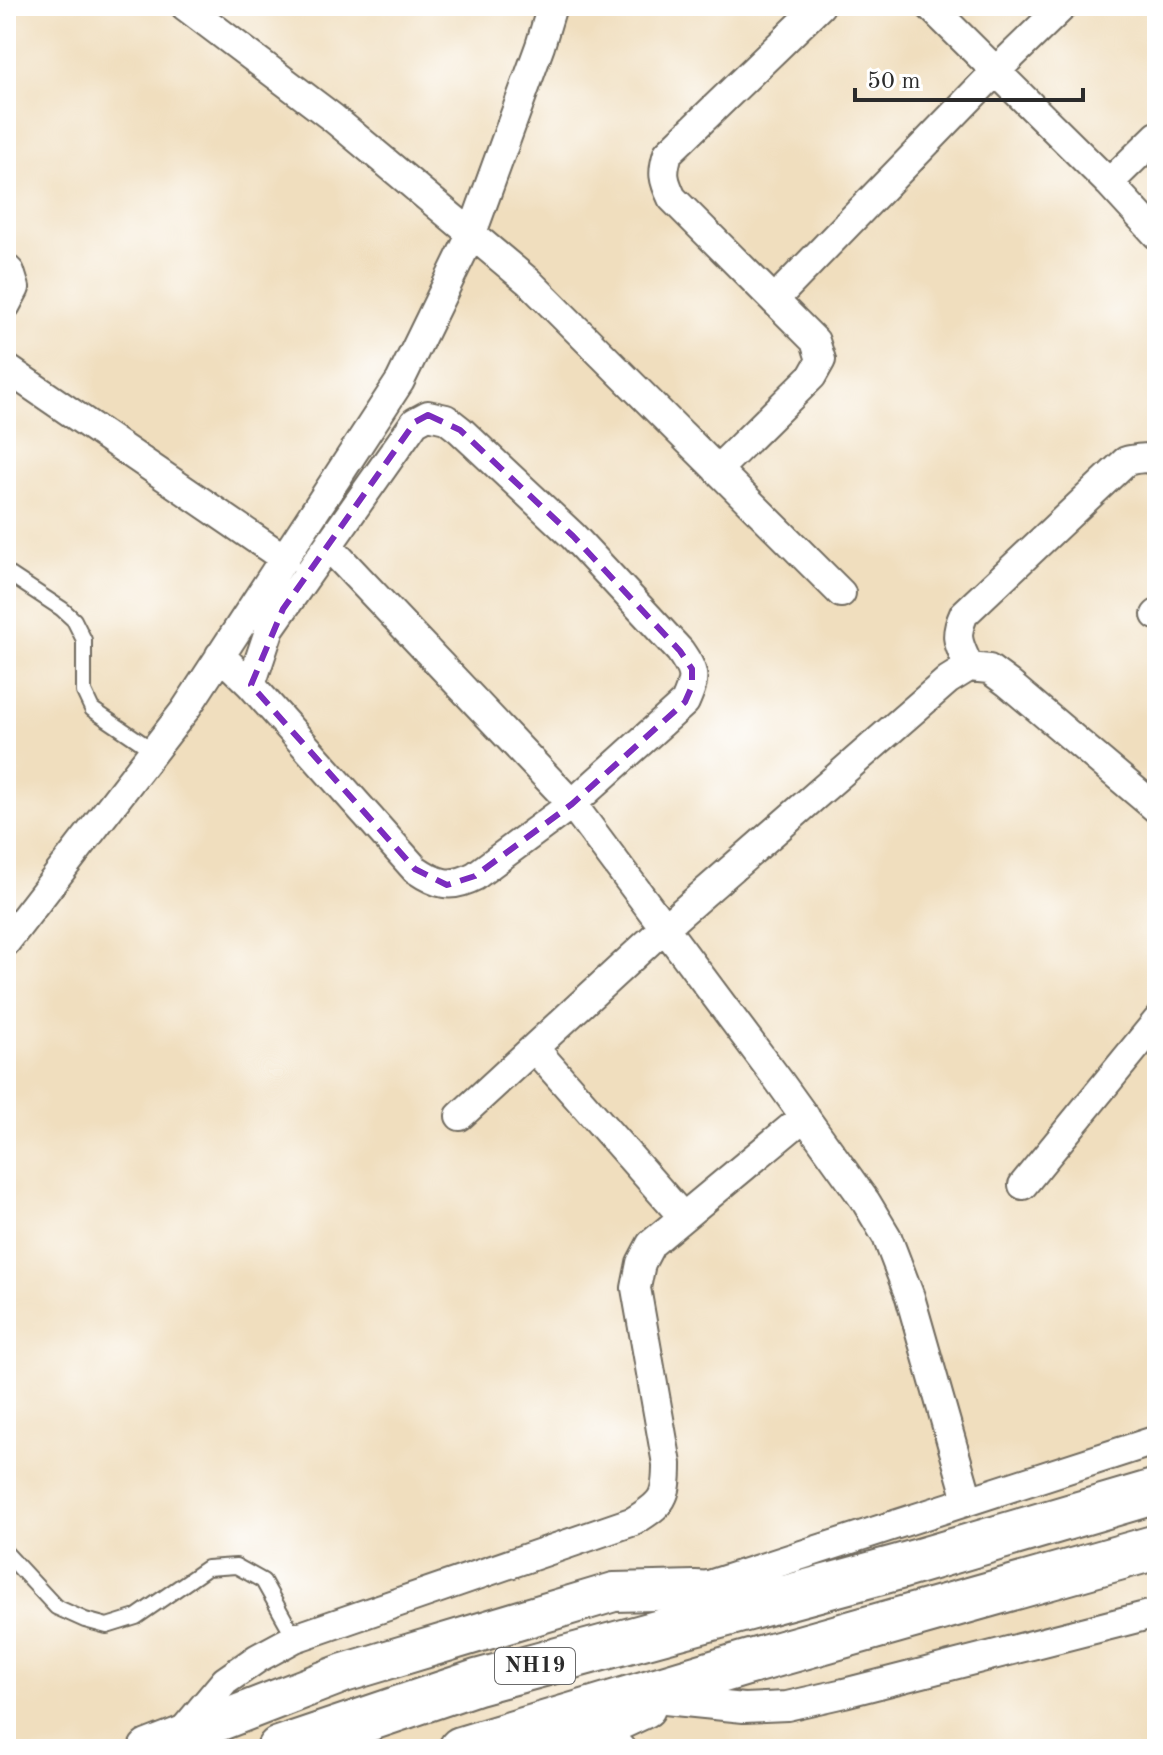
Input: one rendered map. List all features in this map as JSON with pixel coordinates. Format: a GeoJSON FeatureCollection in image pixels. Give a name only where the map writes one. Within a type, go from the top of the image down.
{"type":"FeatureCollection","features":[{"type":"Feature","properties":{"kind":"highway","name":"NH19"},"geometry":{"type":"LineString","coordinates":[[279,1749],[477,1682],[899,1567],[1157,1491]]}},
{"type":"Feature","properties":{"kind":"highway","name":"NH19"},"geometry":{"type":"LineString","coordinates":[[461,1749],[743,1664],[1157,1547]]}},
{"type":"Feature","properties":{"kind":"main road"},"geometry":{"type":"LineString","coordinates":[[162,1744],[344,1673],[614,1592],[695,1590],[795,1595]]}},
{"type":"Feature","properties":{"kind":"main road"},"geometry":{"type":"LineString","coordinates":[[558,1749],[611,1739],[665,1700],[743,1664]]}},
{"type":"Feature","properties":{"kind":"street"},"geometry":{"type":"LineString","coordinates":[[185,6],[333,118],[529,282],[841,593]]}},
{"type":"Feature","properties":{"kind":"street"},"geometry":{"type":"LineString","coordinates":[[235,669],[285,559],[400,381],[478,238],[552,6]]}},
{"type":"Feature","properties":{"kind":"street"},"geometry":{"type":"LineString","coordinates":[[717,470],[812,376],[821,360],[815,341],[672,198],[664,181],[663,168],[668,153],[820,6]]}},
{"type":"Feature","properties":{"kind":"street"},"geometry":{"type":"LineString","coordinates":[[930,6],[1109,183],[1157,235]]}},
{"type":"Feature","properties":{"kind":"street"},"geometry":{"type":"LineString","coordinates":[[774,300],[1063,6]]}},
{"type":"Feature","properties":{"kind":"street"},"geometry":{"type":"LineString","coordinates":[[1109,183],[1157,136]]}},
{"type":"Feature","properties":{"kind":"street"},"geometry":{"type":"LineString","coordinates":[[6,268],[15,288],[6,305]]}},
{"type":"Feature","properties":{"kind":"street"},"geometry":{"type":"LineString","coordinates":[[6,368],[285,559]]}},
{"type":"Feature","properties":{"kind":"street"},"geometry":{"type":"LineString","coordinates":[[6,942],[185,710],[235,669],[270,628],[415,422],[428,415],[446,419],[460,430],[573,536],[680,651],[692,669],[692,686],[685,702],[572,804],[475,876],[462,883],[447,885],[429,879],[415,869],[235,669]]}},
{"type":"Feature","properties":{"kind":"street"},"geometry":{"type":"LineString","coordinates":[[969,667],[957,640],[964,614],[1126,461],[1139,458],[1153,459],[1157,463]]}},
{"type":"Feature","properties":{"kind":"street"},"geometry":{"type":"LineString","coordinates":[[329,547],[572,804],[866,1202],[900,1267],[968,1500]]}},
{"type":"Feature","properties":{"kind":"street"},"geometry":{"type":"LineString","coordinates":[[460,1116],[664,928],[870,746],[948,680],[969,667],[989,669],[1008,683],[1157,809]]}},
{"type":"Feature","properties":{"kind":"street"},"geometry":{"type":"LineString","coordinates":[[1023,1185],[1157,1021]]}},
{"type":"Feature","properties":{"kind":"street"},"geometry":{"type":"LineString","coordinates":[[534,1048],[683,1217]]}},
{"type":"Feature","properties":{"kind":"street"},"geometry":{"type":"LineString","coordinates":[[162,1744],[225,1681],[295,1638],[634,1521],[657,1507],[667,1488],[667,1464],[636,1288],[641,1263],[651,1244],[805,1116]]}},
{"type":"Feature","properties":{"kind":"street"},"geometry":{"type":"LineString","coordinates":[[695,1590],[1157,1440]]}},
{"type":"Feature","properties":{"kind":"street"},"geometry":{"type":"LineString","coordinates":[[665,1700],[744,1708],[787,1706],[1157,1613]]}},
{"type":"Feature","properties":{"kind":"lane"},"geometry":{"type":"LineString","coordinates":[[6,572],[74,620],[84,640],[84,692],[92,709],[154,751]]}},
{"type":"Feature","properties":{"kind":"lane"},"geometry":{"type":"LineString","coordinates":[[6,1553],[56,1607],[107,1626],[136,1617],[207,1568],[236,1566],[263,1581],[295,1638]]}},
{"type":"Feature","properties":{"kind":"highlighted area"},"geometry":{"type":"Polygon","coordinates":[[[428,415],[460,430],[573,536],[680,651],[692,669],[692,686],[685,702],[572,804],[475,876],[447,885],[415,869],[251,685],[283,609],[415,422],[428,415]]]}}]}
